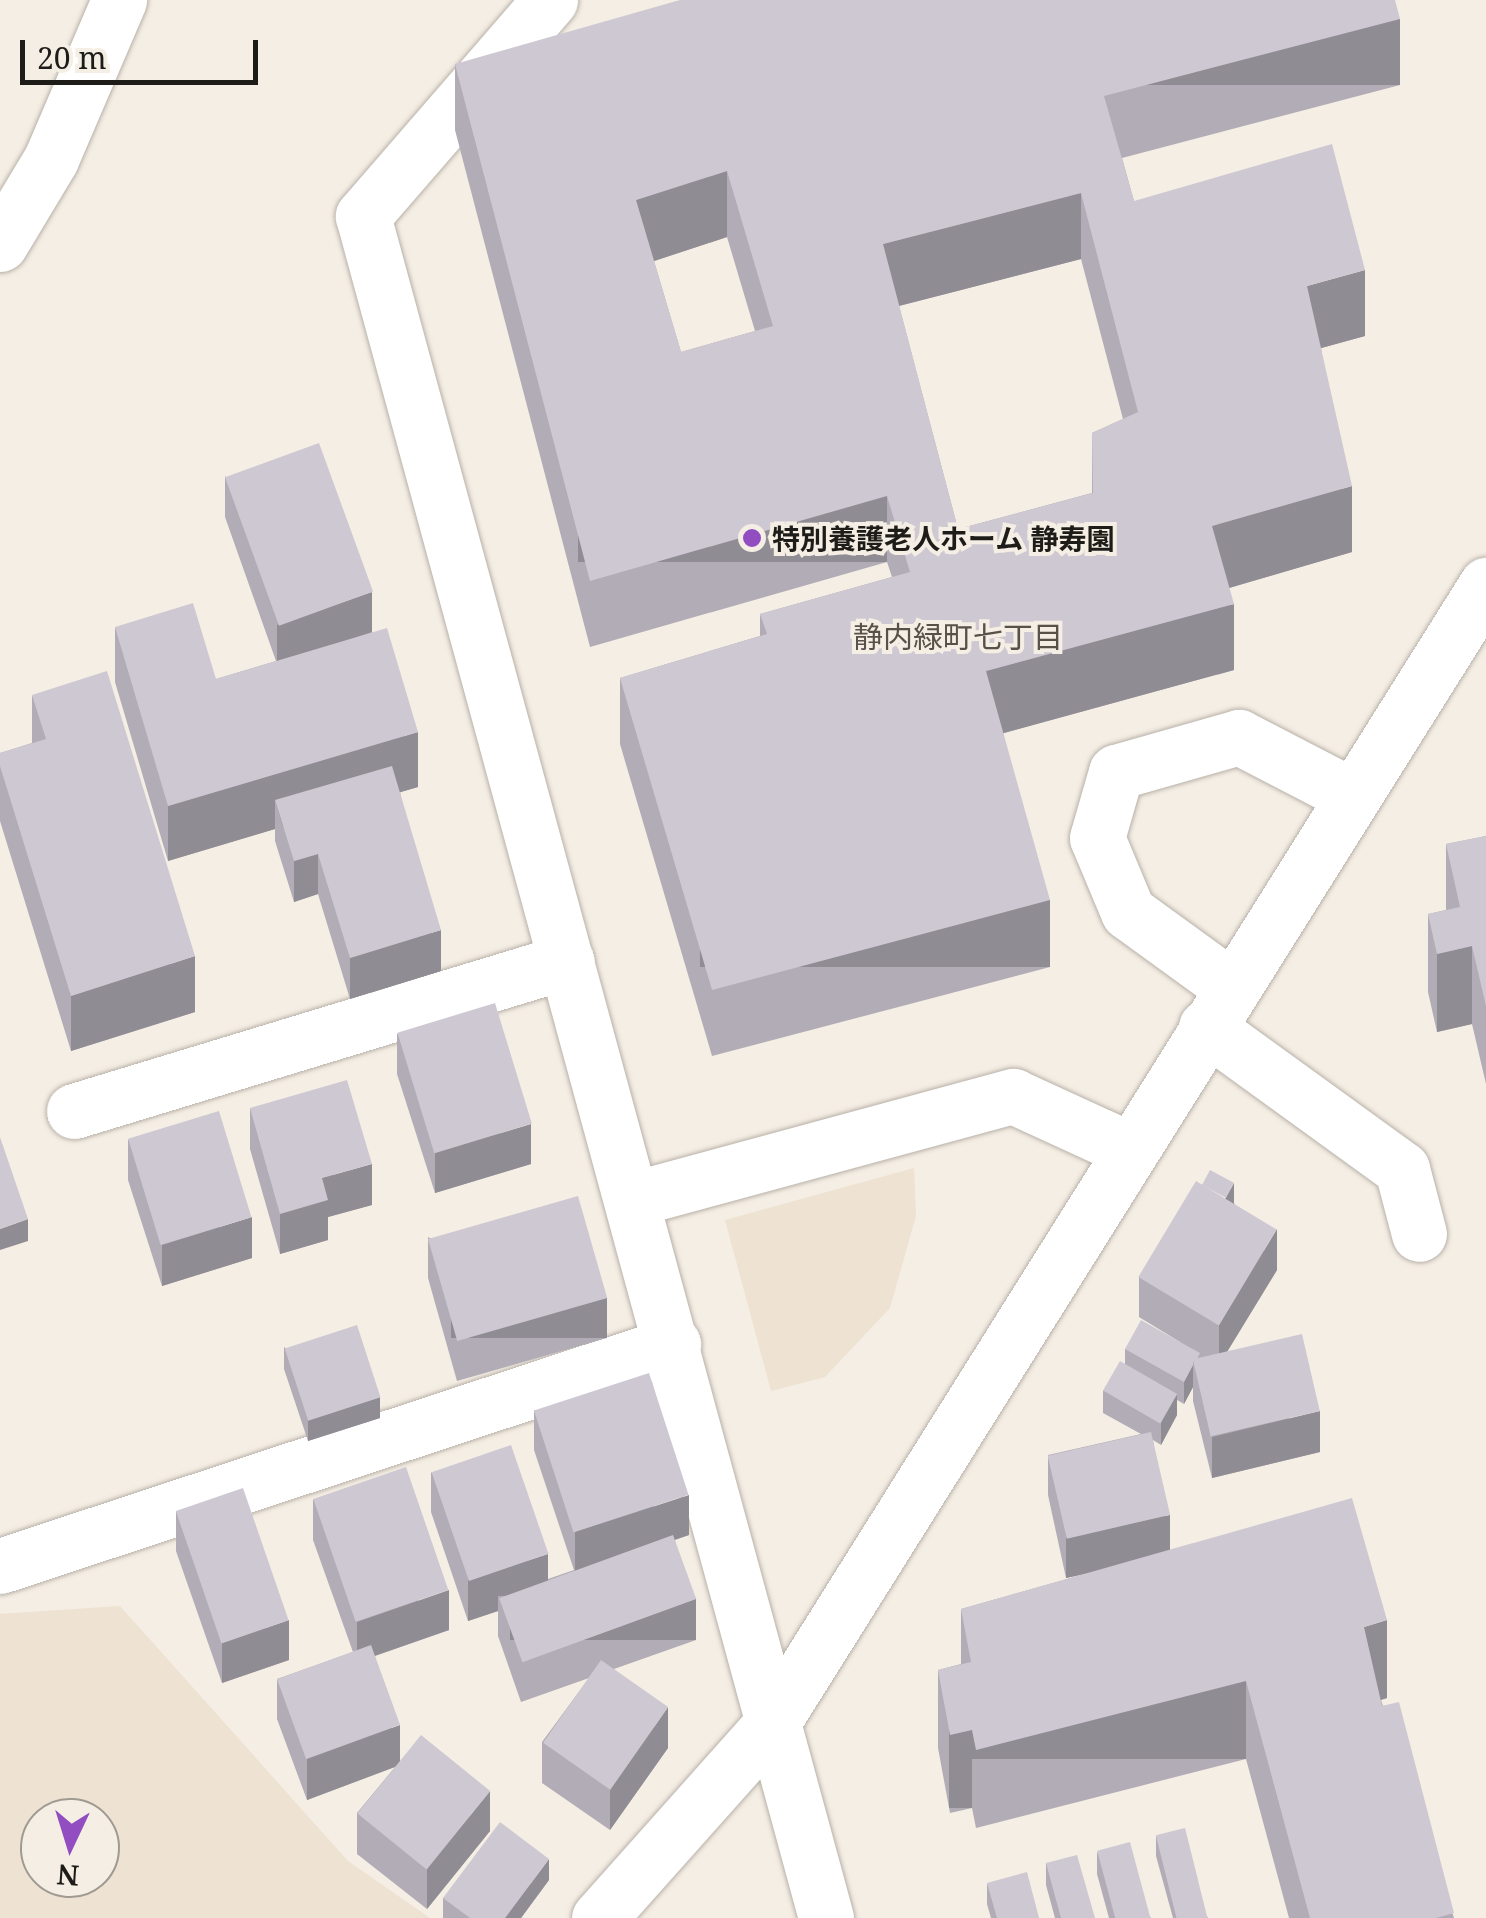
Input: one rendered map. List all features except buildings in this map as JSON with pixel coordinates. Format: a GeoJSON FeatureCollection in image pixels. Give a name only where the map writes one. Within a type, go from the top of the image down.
{"type":"FeatureCollection","features":[{"type":"Feature","properties":{"kind":"street"},"geometry":{"type":"LineString","coordinates":[[0,244],[50,159],[118,0]]}},
{"type":"Feature","properties":{"kind":"street"},"geometry":{"type":"LineString","coordinates":[[550,0],[363,216],[673,1344],[771,1724],[826,1918]]}},
{"type":"Feature","properties":{"kind":"street"},"geometry":{"type":"LineString","coordinates":[[600,1918],[771,1724],[1218,1006],[1486,586]]}},
{"type":"Feature","properties":{"kind":"street"},"geometry":{"type":"LineString","coordinates":[[1353,796],[1239,736],[1116,772],[1098,838],[1128,912],[1218,1006],[1402,1169],[1419,1234]]}},
{"type":"Feature","properties":{"kind":"street"},"geometry":{"type":"LineString","coordinates":[[74,1111],[568,961]]}},
{"type":"Feature","properties":{"kind":"street"},"geometry":{"type":"LineString","coordinates":[[632,1199],[1014,1096],[1131,1150]]}},
{"type":"Feature","properties":{"kind":"street"},"geometry":{"type":"LineString","coordinates":[[0,1566],[673,1344]]}},
{"type":"Feature","properties":{"kind":"shaded area"},"geometry":{"type":"Polygon","coordinates":[[[914,1168],[916,1216],[890,1308],[825,1377],[771,1391],[725,1220],[914,1168]]]}},
{"type":"Feature","properties":{"kind":"shaded area"},"geometry":{"type":"Polygon","coordinates":[[[120,1606],[348,1861],[430,1918],[0,1918],[0,1614],[120,1606]]]}},
{"type":"Feature","properties":{"kind":"place","name":"特別養護老人ホーム 静寿園"},"geometry":{"type":"Point","coordinates":[752,538]}},
{"type":"Feature","properties":{"kind":"district","name":"静内緑町七丁目"},"geometry":{"type":"Point","coordinates":[958,637]}}]}
